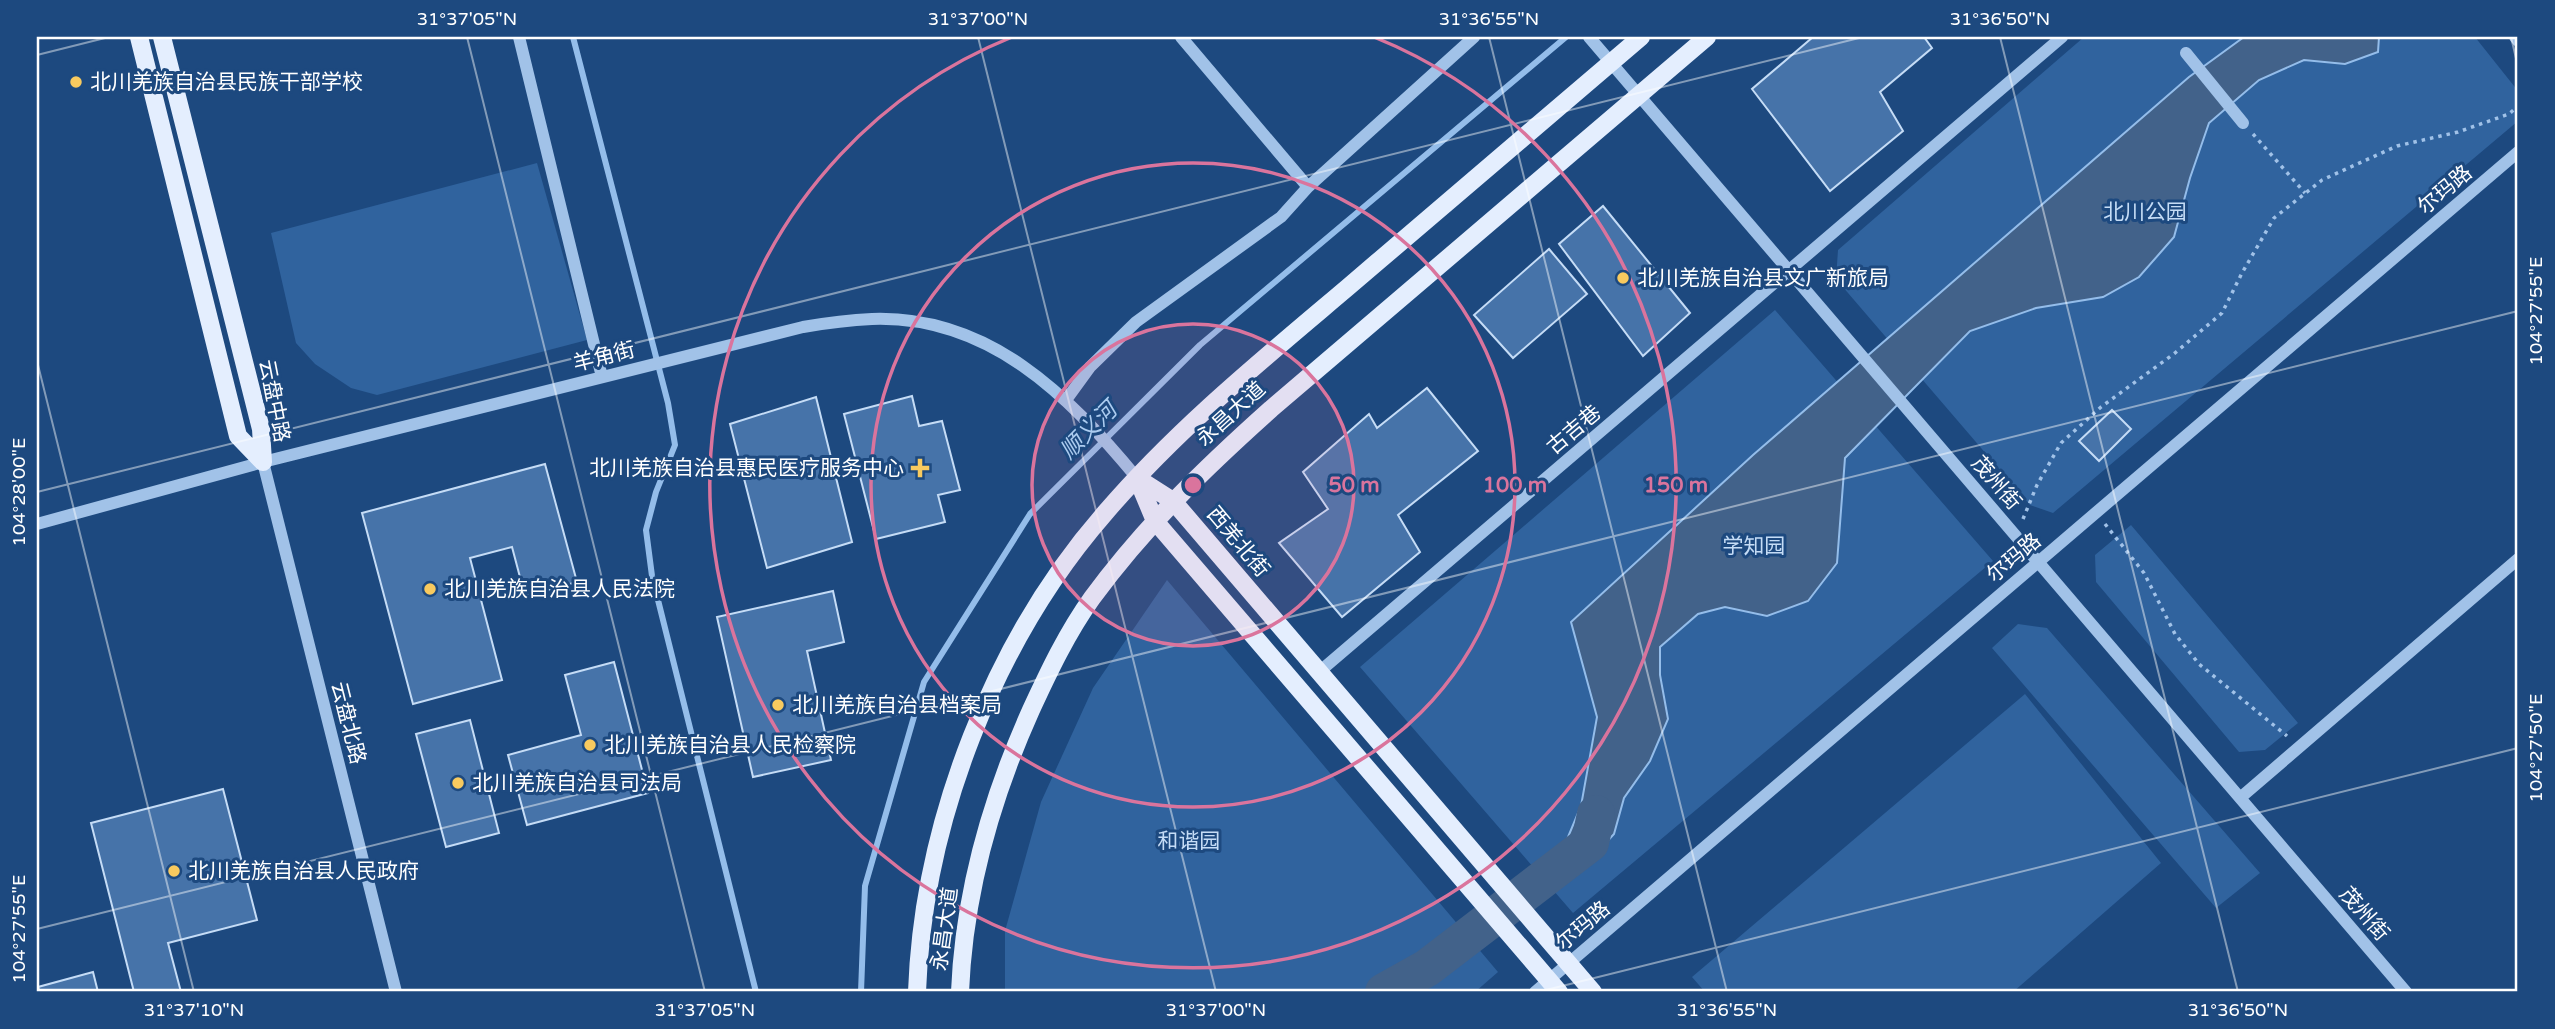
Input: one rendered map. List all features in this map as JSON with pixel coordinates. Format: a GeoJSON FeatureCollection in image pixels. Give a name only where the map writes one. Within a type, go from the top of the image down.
{"type":"FeatureCollection","features":[{"type":"Feature","properties":{"kind":"main road","name":"云盘中路"},"geometry":{"type":"LineString","coordinates":[[139,37],[238,436],[263,462]]}},
{"type":"Feature","properties":{"kind":"main road","name":"云盘中路"},"geometry":{"type":"LineString","coordinates":[[162,37],[261,429],[263,462]]}},
{"type":"Feature","properties":{"kind":"main road","name":"永昌大道"},"geometry":{"type":"LineString","coordinates":[[917,992],[926,904],[941,835],[960,770],[1016,640],[1056,575],[1104,514],[1173,439],[1245,374],[1641,37]]}},
{"type":"Feature","properties":{"kind":"main road","name":"永昌大道"},"geometry":{"type":"LineString","coordinates":[[960,992],[968,912],[982,846],[1000,784],[1053,660],[1091,600],[1155,521],[1200,471],[1707,37]]}},
{"type":"Feature","properties":{"kind":"main road","name":"西羌北街"},"geometry":{"type":"LineString","coordinates":[[1137,478],[1173,501],[1593,992]]}},
{"type":"Feature","properties":{"kind":"main road"},"geometry":{"type":"LineString","coordinates":[[1137,478],[1155,521],[1516,941],[1547,988]]}},
{"type":"Feature","properties":{"kind":"street"},"geometry":{"type":"LineString","coordinates":[[519,37],[602,377]]}},
{"type":"Feature","properties":{"kind":"street"},"geometry":{"type":"LineString","coordinates":[[1181,37],[1308,187]]}},
{"type":"Feature","properties":{"kind":"street"},"geometry":{"type":"LineString","coordinates":[[1066,400],[1090,367],[1136,322],[1280,217],[1308,187],[1474,37]]}},
{"type":"Feature","properties":{"kind":"street","name":"古吉巷"},"geometry":{"type":"LineString","coordinates":[[1319,672],[2062,37]]}},
{"type":"Feature","properties":{"kind":"street","name":"茂州街"},"geometry":{"type":"LineString","coordinates":[[1591,39],[2406,992]]}},
{"type":"Feature","properties":{"kind":"street"},"geometry":{"type":"LineString","coordinates":[[2186,53],[2243,123]]}},
{"type":"Feature","properties":{"kind":"street","name":"尔玛路"},"geometry":{"type":"LineString","coordinates":[[1547,988],[1569,963],[2518,152]]}},
{"type":"Feature","properties":{"kind":"street","name":"羊角街"},"geometry":{"type":"LineString","coordinates":[[37,524],[263,462],[803,327],[874,319],[912,321],[949,330],[984,342],[1019,362],[1079,412],[1137,478]]}},
{"type":"Feature","properties":{"kind":"street","name":"云盘北路"},"geometry":{"type":"LineString","coordinates":[[263,462],[396,992]]}},
{"type":"Feature","properties":{"kind":"street"},"geometry":{"type":"LineString","coordinates":[[2239,798],[2518,559]]}},
{"type":"Feature","properties":{"kind":"path"},"geometry":{"type":"LineString","coordinates":[[2015,535],[2037,485],[2061,443],[2101,407],[2175,354],[2222,313],[2274,218],[2322,180],[2397,146],[2458,132],[2509,114],[2518,106]]}},
{"type":"Feature","properties":{"kind":"path"},"geometry":{"type":"LineString","coordinates":[[2243,123],[2305,193]]}},
{"type":"Feature","properties":{"kind":"path"},"geometry":{"type":"LineString","coordinates":[[2096,513],[2144,572],[2175,634],[2199,664],[2285,734],[2298,748]]}},
{"type":"Feature","properties":{"kind":"green space","name":"北川公园"},"geometry":{"type":"Polygon","coordinates":[[[2084,37],[2475,37],[2518,91],[2518,121],[2053,513],[2030,505],[1836,279],[1838,250],[2084,37]]]}},
{"type":"Feature","properties":{"kind":"green space"},"geometry":{"type":"Polygon","coordinates":[[[537,163],[587,340],[377,395],[351,388],[315,364],[296,343],[271,233],[537,163]]]}},
{"type":"Feature","properties":{"kind":"green space","name":"学知园"},"geometry":{"type":"Polygon","coordinates":[[[1775,310],[1993,561],[1573,913],[1360,667],[1775,310]]]}},
{"type":"Feature","properties":{"kind":"green space"},"geometry":{"type":"Polygon","coordinates":[[[2131,525],[2298,723],[2265,750],[2239,752],[2096,582],[2095,555],[2131,525]]]}},
{"type":"Feature","properties":{"kind":"green space","name":"和谐园"},"geometry":{"type":"Polygon","coordinates":[[[1167,580],[1498,972],[1475,992],[1005,992],[1005,931],[1041,802],[1093,688],[1167,580]]]}},
{"type":"Feature","properties":{"kind":"green space"},"geometry":{"type":"Polygon","coordinates":[[[2018,624],[2047,628],[2260,873],[2216,908],[1992,648],[2018,624]]]}},
{"type":"Feature","properties":{"kind":"green space"},"geometry":{"type":"Polygon","coordinates":[[[2025,694],[2161,863],[2013,992],[1705,992],[1692,977],[2025,694]]]}},
{"type":"Feature","properties":{"kind":"shaded area"},"geometry":{"type":"Polygon","coordinates":[[[2244,37],[2379,37],[2378,52],[2345,64],[2304,60],[2259,80],[2209,123],[2174,237],[2139,277],[2103,297],[2036,308],[1970,331],[1845,458],[1837,563],[1808,601],[1767,616],[1725,607],[1698,614],[1660,647],[1660,675],[1668,719],[1650,761],[1624,798],[1614,834],[1585,866],[1563,849],[1581,806],[1597,717],[1571,622],[1753,455],[2189,77],[2244,37]]]}},
{"type":"Feature","properties":{"kind":"building"},"geometry":{"type":"Polygon","coordinates":[[[1813,37],[1924,37],[1932,48],[1880,92],[1903,131],[1830,191],[1752,89],[1813,37]]]}},
{"type":"Feature","properties":{"kind":"building","name":"北川羌族自治县文广新旅局"},"geometry":{"type":"Polygon","coordinates":[[[1603,206],[1690,313],[1643,356],[1559,244],[1603,206]]]}},
{"type":"Feature","properties":{"kind":"building"},"geometry":{"type":"Polygon","coordinates":[[[1549,249],[1587,294],[1513,358],[1474,315],[1549,249]]]}},
{"type":"Feature","properties":{"kind":"building"},"geometry":{"type":"Polygon","coordinates":[[[1427,388],[1478,451],[1398,515],[1420,552],[1342,617],[1279,543],[1328,509],[1303,472],[1369,414],[1377,428],[1427,388]]]}},
{"type":"Feature","properties":{"kind":"building"},"geometry":{"type":"Polygon","coordinates":[[[912,396],[919,426],[942,421],[960,490],[938,495],[945,522],[876,539],[844,414],[912,396]]]}},
{"type":"Feature","properties":{"kind":"building"},"geometry":{"type":"Polygon","coordinates":[[[816,397],[852,542],[767,568],[730,424],[816,397]]]}},
{"type":"Feature","properties":{"kind":"building"},"geometry":{"type":"Polygon","coordinates":[[[2112,410],[2131,429],[2099,461],[2079,441],[2112,410]]]}},
{"type":"Feature","properties":{"kind":"building","name":"北川羌族自治县人民法院"},"geometry":{"type":"Polygon","coordinates":[[[545,464],[577,582],[525,596],[512,547],[470,558],[502,680],[413,704],[362,513],[545,464]]]}},
{"type":"Feature","properties":{"kind":"building","name":"北川羌族自治县档案局"},"geometry":{"type":"Polygon","coordinates":[[[833,591],[844,642],[807,651],[831,760],[753,777],[717,617],[833,591]]]}},
{"type":"Feature","properties":{"kind":"building","name":"北川羌族自治县人民检察院"},"geometry":{"type":"Polygon","coordinates":[[[614,662],[648,793],[527,825],[508,755],[581,735],[565,675],[614,662]]]}},
{"type":"Feature","properties":{"kind":"building","name":"北川羌族自治县司法局"},"geometry":{"type":"Polygon","coordinates":[[[470,720],[499,833],[446,847],[416,734],[470,720]]]}},
{"type":"Feature","properties":{"kind":"building","name":"北川羌族自治县人民政府"},"geometry":{"type":"Polygon","coordinates":[[[223,789],[257,920],[168,943],[181,992],[134,992],[91,823],[223,789]]]}},
{"type":"Feature","properties":{"kind":"building"},"geometry":{"type":"Polygon","coordinates":[[[93,972],[98,992],[40,992],[38,987],[93,972]]]}},
{"type":"Feature","properties":{"kind":"waterway"},"geometry":{"type":"LineString","coordinates":[[573,37],[668,403],[675,445],[656,492],[646,530],[652,576],[756,992]]}},
{"type":"Feature","properties":{"kind":"waterway","name":"顺义河"},"geometry":{"type":"LineString","coordinates":[[861,992],[865,886],[924,682],[1030,514],[1200,345],[1566,37]]}},
{"type":"Feature","properties":{"kind":"waterway"},"geometry":{"type":"LineString","coordinates":[[1384,992],[1427,968],[1590,843],[1596,814]]}},
{"type":"Feature","properties":{"kind":"place","name":"北川羌族自治县民族干部学校"},"geometry":{"type":"Point","coordinates":[76,82]}},
{"type":"Feature","properties":{"kind":"place","name":"北川羌族自治县文广新旅局"},"geometry":{"type":"Point","coordinates":[1623,278]}},
{"type":"Feature","properties":{"kind":"place","name":"北川羌族自治县惠民医疗服务中心"},"geometry":{"type":"Point","coordinates":[920,468]}},
{"type":"Feature","properties":{"kind":"place","name":"北川羌族自治县人民法院"},"geometry":{"type":"Point","coordinates":[430,589]}},
{"type":"Feature","properties":{"kind":"place","name":"北川羌族自治县档案局"},"geometry":{"type":"Point","coordinates":[778,705]}},
{"type":"Feature","properties":{"kind":"place","name":"北川羌族自治县人民检察院"},"geometry":{"type":"Point","coordinates":[590,745]}},
{"type":"Feature","properties":{"kind":"place","name":"北川羌族自治县司法局"},"geometry":{"type":"Point","coordinates":[458,783]}},
{"type":"Feature","properties":{"kind":"place","name":"北川羌族自治县人民政府"},"geometry":{"type":"Point","coordinates":[174,871]}}]}
